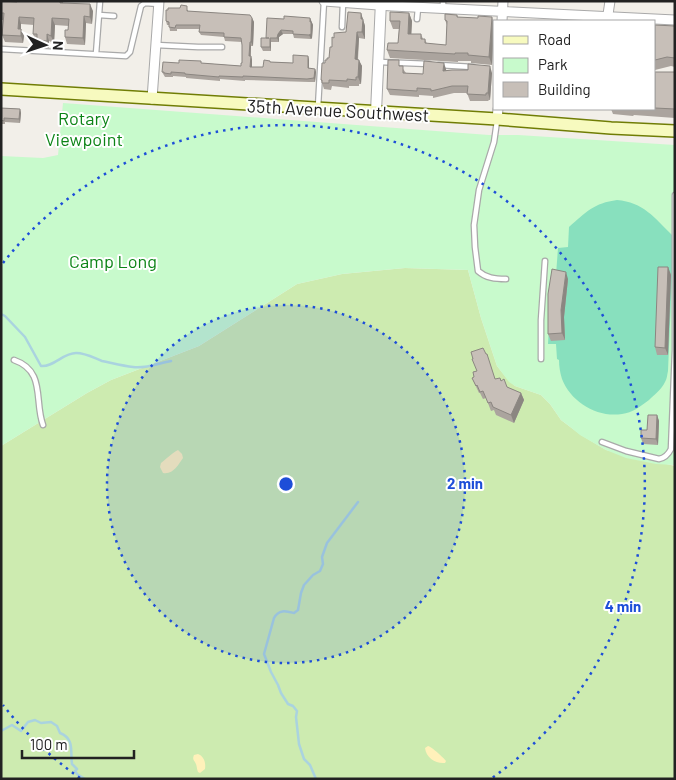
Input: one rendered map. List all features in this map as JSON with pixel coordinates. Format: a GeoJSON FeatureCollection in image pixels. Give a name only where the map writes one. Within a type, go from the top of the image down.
{"type":"FeatureCollection","features":[{"type":"Feature","properties":{"kind":"main road","name":"35th Avenue Southwest"},"geometry":{"type":"LineString","coordinates":[[1,89],[376,112],[497,114],[611,128],[675,131]]}},
{"type":"Feature","properties":{"kind":"street"},"geometry":{"type":"LineString","coordinates":[[324,1],[381,3],[418,8],[443,5],[502,17],[675,20]]}},
{"type":"Feature","properties":{"kind":"street"},"geometry":{"type":"LineString","coordinates":[[502,17],[503,1]]}},
{"type":"Feature","properties":{"kind":"street"},"geometry":{"type":"LineString","coordinates":[[607,19],[610,1]]}},
{"type":"Feature","properties":{"kind":"street"},"geometry":{"type":"LineString","coordinates":[[152,99],[159,3]]}},
{"type":"Feature","properties":{"kind":"street"},"geometry":{"type":"LineString","coordinates":[[376,112],[378,62],[382,39],[381,3]]}},
{"type":"Feature","properties":{"kind":"lane"},"geometry":{"type":"LineString","coordinates":[[96,54],[100,1]]}},
{"type":"Feature","properties":{"kind":"lane"},"geometry":{"type":"LineString","coordinates":[[318,109],[324,1]]}},
{"type":"Feature","properties":{"kind":"lane"},"geometry":{"type":"LineString","coordinates":[[1,49],[126,56],[130,52],[141,6],[145,3],[159,3]]}},
{"type":"Feature","properties":{"kind":"lane"},"geometry":{"type":"LineString","coordinates":[[342,27],[343,3]]}},
{"type":"Feature","properties":{"kind":"lane"},"geometry":{"type":"LineString","coordinates":[[418,8],[418,19]]}},
{"type":"Feature","properties":{"kind":"lane"},"geometry":{"type":"LineString","coordinates":[[99,15],[114,16]]}},
{"type":"Feature","properties":{"kind":"lane"},"geometry":{"type":"LineString","coordinates":[[156,45],[222,47]]}},
{"type":"Feature","properties":{"kind":"lane"},"geometry":{"type":"LineString","coordinates":[[378,62],[483,68]]}},
{"type":"Feature","properties":{"kind":"lane"},"geometry":{"type":"LineString","coordinates":[[497,114],[494,142],[479,190],[474,225],[475,247],[478,271],[490,278],[506,279]]}},
{"type":"Feature","properties":{"kind":"lane"},"geometry":{"type":"LineString","coordinates":[[602,442],[626,451],[658,459],[668,455],[671,449],[675,350],[675,195]]}},
{"type":"Feature","properties":{"kind":"lane"},"geometry":{"type":"LineString","coordinates":[[541,359],[541,320],[545,261]]}},
{"type":"Feature","properties":{"kind":"lane"},"geometry":{"type":"LineString","coordinates":[[14,360],[28,367],[33,375],[39,394],[40,416],[43,425]]}},
{"type":"Feature","properties":{"kind":"green space"},"geometry":{"type":"Polygon","coordinates":[[[63,103],[489,135],[518,135],[675,145],[674,465],[656,464],[626,458],[606,450],[580,435],[561,420],[541,395],[509,382],[497,366],[468,270],[405,268],[342,274],[297,284],[199,346],[111,380],[1,446],[1,156],[43,158],[58,155],[63,103]]]}},
{"type":"Feature","properties":{"kind":"green space"},"geometry":{"type":"Polygon","coordinates":[[[617,200],[626,201],[641,207],[672,235],[672,275],[666,381],[658,392],[640,407],[633,411],[613,415],[594,411],[572,395],[562,379],[559,360],[557,359],[556,344],[548,344],[552,274],[556,275],[558,248],[568,247],[569,227],[586,213],[602,203],[617,200]]]}},
{"type":"Feature","properties":{"kind":"green space"},"geometry":{"type":"Polygon","coordinates":[[[405,268],[468,270],[497,366],[515,386],[541,395],[561,420],[606,450],[675,466],[675,779],[1,779],[1,446],[111,380],[199,346],[297,284],[342,274],[405,268]]]}},
{"type":"Feature","properties":{"kind":"sand"},"geometry":{"type":"Polygon","coordinates":[[[178,450],[183,458],[172,471],[163,473],[160,467],[161,463],[178,450]]]}},
{"type":"Feature","properties":{"kind":"sand"},"geometry":{"type":"Polygon","coordinates":[[[428,746],[446,761],[445,763],[435,761],[427,755],[425,748],[428,746]]]}},
{"type":"Feature","properties":{"kind":"sand"},"geometry":{"type":"Polygon","coordinates":[[[198,754],[203,758],[205,764],[205,769],[200,773],[193,759],[194,755],[198,754]]]}},
{"type":"Feature","properties":{"kind":"building"},"geometry":{"type":"Polygon","coordinates":[[[1,1],[60,1],[60,3],[90,4],[90,17],[84,16],[83,38],[65,37],[65,30],[68,30],[69,19],[52,18],[51,36],[47,34],[47,41],[37,40],[37,34],[33,34],[34,18],[19,17],[18,29],[21,29],[21,36],[2,35],[4,13],[1,13],[1,1]]]}},
{"type":"Feature","properties":{"kind":"building"},"geometry":{"type":"Polygon","coordinates":[[[181,5],[187,6],[187,11],[250,15],[252,18],[250,67],[263,67],[264,60],[293,63],[293,55],[308,56],[308,68],[315,69],[314,78],[219,77],[162,72],[163,62],[179,63],[179,60],[241,66],[242,63],[241,38],[224,37],[224,33],[199,32],[200,25],[176,25],[175,28],[169,27],[169,22],[166,21],[166,10],[168,8],[180,8],[181,5]]]}},
{"type":"Feature","properties":{"kind":"building"},"geometry":{"type":"Polygon","coordinates":[[[348,12],[361,13],[361,19],[363,19],[362,32],[357,32],[355,59],[359,60],[358,77],[356,77],[356,80],[329,80],[329,83],[322,83],[322,63],[325,63],[325,60],[329,58],[334,33],[346,32],[348,12]]]}},
{"type":"Feature","properties":{"kind":"building"},"geometry":{"type":"Polygon","coordinates":[[[390,12],[409,13],[408,34],[421,34],[421,39],[425,39],[425,43],[446,45],[447,21],[445,20],[445,14],[457,15],[457,17],[492,17],[489,57],[468,55],[468,53],[387,50],[388,43],[398,43],[400,21],[390,21],[390,12]]]}},
{"type":"Feature","properties":{"kind":"building"},"geometry":{"type":"Polygon","coordinates":[[[284,16],[310,18],[311,34],[309,35],[293,34],[293,31],[281,30],[277,38],[270,38],[270,47],[261,47],[261,38],[266,38],[267,18],[284,19],[284,16]]]}},
{"type":"Feature","properties":{"kind":"building"},"geometry":{"type":"Polygon","coordinates":[[[656,25],[675,26],[675,58],[667,57],[656,60],[656,25]]]}},
{"type":"Feature","properties":{"kind":"building"},"geometry":{"type":"Polygon","coordinates":[[[388,60],[399,60],[399,66],[403,66],[403,73],[423,74],[424,61],[444,63],[443,71],[468,70],[468,64],[490,66],[488,93],[486,95],[467,94],[468,86],[452,86],[431,91],[431,89],[417,88],[417,91],[387,89],[388,60]]]}},
{"type":"Feature","properties":{"kind":"building"},"geometry":{"type":"Polygon","coordinates":[[[656,72],[675,72],[675,109],[656,108],[656,72]]]}},
{"type":"Feature","properties":{"kind":"building"},"geometry":{"type":"Polygon","coordinates":[[[1,108],[20,109],[19,119],[4,118],[4,121],[1,120],[1,108]]]}},
{"type":"Feature","properties":{"kind":"building"},"geometry":{"type":"Polygon","coordinates":[[[658,267],[668,267],[665,348],[655,347],[658,267]]]}},
{"type":"Feature","properties":{"kind":"building"},"geometry":{"type":"Polygon","coordinates":[[[552,269],[566,272],[561,310],[562,333],[548,334],[548,294],[552,269]]]}},
{"type":"Feature","properties":{"kind":"building"},"geometry":{"type":"Polygon","coordinates":[[[483,348],[487,354],[495,379],[500,378],[501,381],[504,379],[507,387],[521,393],[511,415],[493,407],[491,402],[488,403],[483,391],[480,392],[472,378],[474,377],[473,372],[477,371],[471,352],[483,348]]]}},
{"type":"Feature","properties":{"kind":"building"},"geometry":{"type":"Polygon","coordinates":[[[648,415],[657,415],[656,439],[641,438],[641,430],[647,430],[648,415]]]}},
{"type":"Feature","properties":{"kind":"waterway"},"geometry":{"type":"LineString","coordinates":[[1,314],[25,337],[41,366],[46,366],[67,355],[76,353],[102,361],[133,367],[148,367],[171,361]]}},
{"type":"Feature","properties":{"kind":"waterway"},"geometry":{"type":"LineString","coordinates":[[316,779],[310,765],[304,759],[299,744],[297,711],[288,704],[281,693],[264,654],[274,618],[280,612],[294,613],[298,610],[304,585],[313,575],[320,571],[327,543],[358,502]]}},
{"type":"Feature","properties":{"kind":"waterway"},"geometry":{"type":"LineString","coordinates":[[1,731],[12,725],[21,731],[28,722],[35,720],[41,723],[51,722],[57,726],[60,733],[70,742],[72,764],[77,769],[75,771],[77,774],[85,779]]}},
{"type":"Feature","properties":{"kind":"park label","name":"Rotary Viewpoint"},"geometry":{"type":"Point","coordinates":[84,128]}},
{"type":"Feature","properties":{"kind":"park label","name":"Camp Long"},"geometry":{"type":"Point","coordinates":[113,261]}}]}
